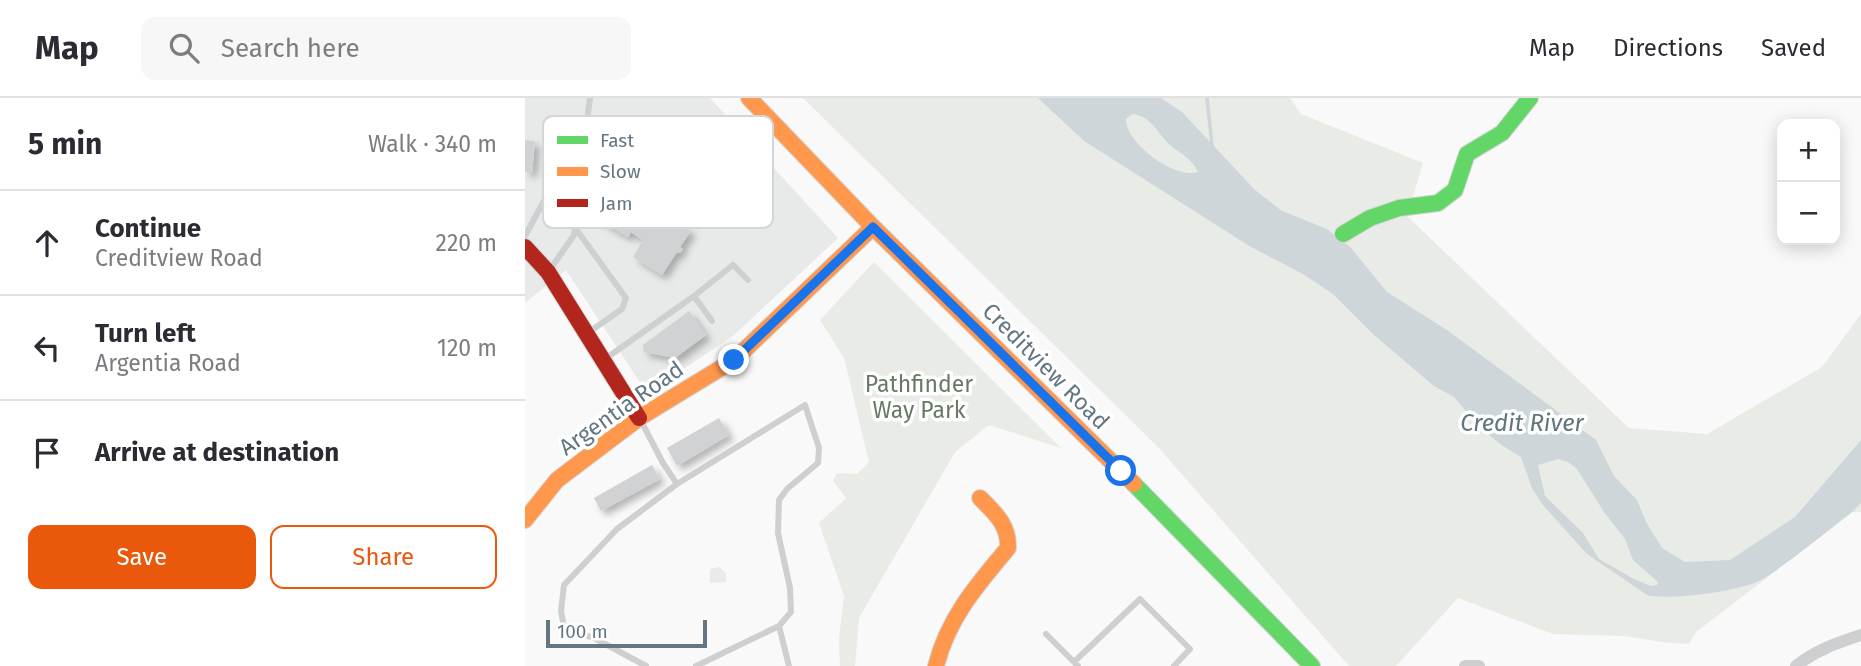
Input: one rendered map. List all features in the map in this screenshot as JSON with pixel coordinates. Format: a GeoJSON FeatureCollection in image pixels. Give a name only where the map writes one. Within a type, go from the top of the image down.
{"type":"FeatureCollection","features":[{"type":"Feature","properties":{"kind":"street","name":"Creditview Road"},"geometry":{"type":"LineString","coordinates":[[749,98],[766,116]]}},
{"type":"Feature","properties":{"kind":"street"},"geometry":{"type":"LineString","coordinates":[[1343,234],[1370,218],[1399,208],[1438,203],[1455,190],[1467,154],[1502,133],[1530,98]]}},
{"type":"Feature","properties":{"kind":"street","name":"Creditview Road"},"geometry":{"type":"LineString","coordinates":[[773,123],[873,227],[1121,471],[1303,663]]}},
{"type":"Feature","properties":{"kind":"street","name":"Argentia Road"},"geometry":{"type":"LineString","coordinates":[[525,520],[557,480],[639,418],[734,360],[873,227]]}},
{"type":"Feature","properties":{"kind":"street"},"geometry":{"type":"LineString","coordinates":[[525,247],[548,272],[639,418]]}},
{"type":"Feature","properties":{"kind":"street"},"geometry":{"type":"LineString","coordinates":[[936,666],[941,641],[954,614],[1008,548],[1010,537],[1007,527],[980,498]]}},
{"type":"Feature","properties":{"kind":"street"},"geometry":{"type":"LineString","coordinates":[[1796,666],[1811,654],[1831,644],[1861,635]]}},
{"type":"Feature","properties":{"kind":"street"},"geometry":{"type":"LineString","coordinates":[[1465,666],[1479,666]]}},
{"type":"Feature","properties":{"kind":"lane"},"geometry":{"type":"LineString","coordinates":[[588,116],[590,98]]}},
{"type":"Feature","properties":{"kind":"lane"},"geometry":{"type":"LineString","coordinates":[[525,236],[543,203]]}},
{"type":"Feature","properties":{"kind":"lane"},"geometry":{"type":"LineString","coordinates":[[548,272],[576,229],[626,298],[622,309],[586,334]]}},
{"type":"Feature","properties":{"kind":"lane"},"geometry":{"type":"LineString","coordinates":[[604,360],[733,265],[748,280]]}},
{"type":"Feature","properties":{"kind":"lane"},"geometry":{"type":"LineString","coordinates":[[694,296],[712,321]]}},
{"type":"Feature","properties":{"kind":"lane"},"geometry":{"type":"LineString","coordinates":[[646,666],[596,639],[564,627],[561,611],[564,585],[617,529],[677,484],[805,405],[819,448],[818,463],[787,489],[779,500],[778,533],[790,588],[792,612],[779,626],[696,666]]}},
{"type":"Feature","properties":{"kind":"lane"},"geometry":{"type":"LineString","coordinates":[[639,418],[677,484]]}},
{"type":"Feature","properties":{"kind":"lane"},"geometry":{"type":"LineString","coordinates":[[1045,634],[1076,664],[1140,600],[1190,649],[1174,666]]}},
{"type":"Feature","properties":{"kind":"lane"},"geometry":{"type":"LineString","coordinates":[[779,626],[789,666]]}},
{"type":"Feature","properties":{"kind":"shaded area"},"geometry":{"type":"Polygon","coordinates":[[[525,98],[710,98],[726,116],[543,116],[543,228],[773,228],[773,167],[838,238],[733,336],[647,393],[566,270],[525,303],[525,98]]]}},
{"type":"Feature","properties":{"kind":"green space"},"geometry":{"type":"Polygon","coordinates":[[[803,98],[1290,98],[1301,114],[1423,163],[1407,216],[1629,428],[1707,434],[1822,367],[1861,314],[1861,512],[1853,512],[1696,632],[1689,644],[1624,636],[1553,634],[1458,598],[1396,666],[1349,666],[1158,447],[803,98]]]}},
{"type":"Feature","properties":{"kind":"green space","name":"Pathfinder Way Park"},"geometry":{"type":"Polygon","coordinates":[[[874,262],[1061,448],[989,425],[955,452],[859,618],[855,666],[840,666],[839,638],[844,596],[819,523],[846,498],[833,481],[837,473],[857,474],[869,462],[844,358],[820,320],[874,262]]]}},
{"type":"Feature","properties":{"kind":"green space"},"geometry":{"type":"Polygon","coordinates":[[[719,567],[726,573],[726,582],[710,583],[710,569],[719,567]]]}},
{"type":"Feature","properties":{"kind":"water","name":"Credit River"},"geometry":{"type":"Polygon","coordinates":[[[1038,98],[1161,98],[1182,112],[1255,190],[1282,211],[1327,229],[1351,248],[1387,292],[1447,330],[1596,440],[1614,476],[1637,500],[1646,522],[1662,548],[1685,562],[1730,560],[1795,517],[1861,440],[1861,503],[1763,579],[1723,591],[1688,596],[1647,595],[1587,554],[1542,504],[1532,488],[1521,457],[1480,428],[1454,397],[1434,386],[1374,335],[1333,294],[1303,274],[1251,247],[1084,141],[1038,98]],[[1132,114],[1126,119],[1128,128],[1134,139],[1153,158],[1177,170],[1198,172],[1145,118],[1132,114]],[[1558,459],[1538,465],[1545,496],[1583,533],[1599,559],[1634,579],[1651,586],[1657,585],[1658,582],[1633,560],[1625,539],[1577,469],[1558,459]]]}},
{"type":"Feature","properties":{"kind":"building"},"geometry":{"type":"Polygon","coordinates":[[[525,140],[535,141],[532,172],[525,172],[525,140]]]}},
{"type":"Feature","properties":{"kind":"building"},"geometry":{"type":"Polygon","coordinates":[[[613,228],[686,228],[691,231],[680,247],[683,249],[680,253],[677,252],[662,275],[633,257],[643,240],[631,232],[628,237],[613,228]]]}},
{"type":"Feature","properties":{"kind":"building"},"geometry":{"type":"Polygon","coordinates":[[[689,311],[706,335],[675,358],[644,352],[643,345],[689,311]]]}},
{"type":"Feature","properties":{"kind":"building"},"geometry":{"type":"Polygon","coordinates":[[[719,418],[729,435],[677,466],[667,448],[719,418]]]}},
{"type":"Feature","properties":{"kind":"building"},"geometry":{"type":"Polygon","coordinates":[[[652,465],[660,479],[601,511],[594,498],[652,465]]]}},
{"type":"Feature","properties":{"kind":"waterway"},"geometry":{"type":"LineString","coordinates":[[1207,98],[1212,145]]}},
{"type":"Feature","properties":{"kind":"traffic: fast"},"geometry":{"type":"LineString","coordinates":[[1343,234],[1370,218],[1399,208],[1438,203],[1455,190],[1467,154],[1502,133],[1530,98]]}},
{"type":"Feature","properties":{"kind":"traffic: fast"},"geometry":{"type":"LineString","coordinates":[[1134,484],[1312,666]]}},
{"type":"Feature","properties":{"kind":"traffic: slow"},"geometry":{"type":"LineString","coordinates":[[749,98],[766,116]]}},
{"type":"Feature","properties":{"kind":"traffic: slow"},"geometry":{"type":"LineString","coordinates":[[773,123],[873,227],[1134,484]]}},
{"type":"Feature","properties":{"kind":"traffic: slow"},"geometry":{"type":"LineString","coordinates":[[525,520],[557,480],[639,418],[734,360],[873,227]]}},
{"type":"Feature","properties":{"kind":"traffic: slow"},"geometry":{"type":"LineString","coordinates":[[936,666],[956,617],[1008,548],[1004,526],[980,498]]}},
{"type":"Feature","properties":{"kind":"traffic: jam"},"geometry":{"type":"LineString","coordinates":[[525,247],[548,272],[639,418]]}},
{"type":"Feature","properties":{"kind":"route"},"geometry":{"type":"LineString","coordinates":[[734,360],[873,227],[1121,471]]}}]}
